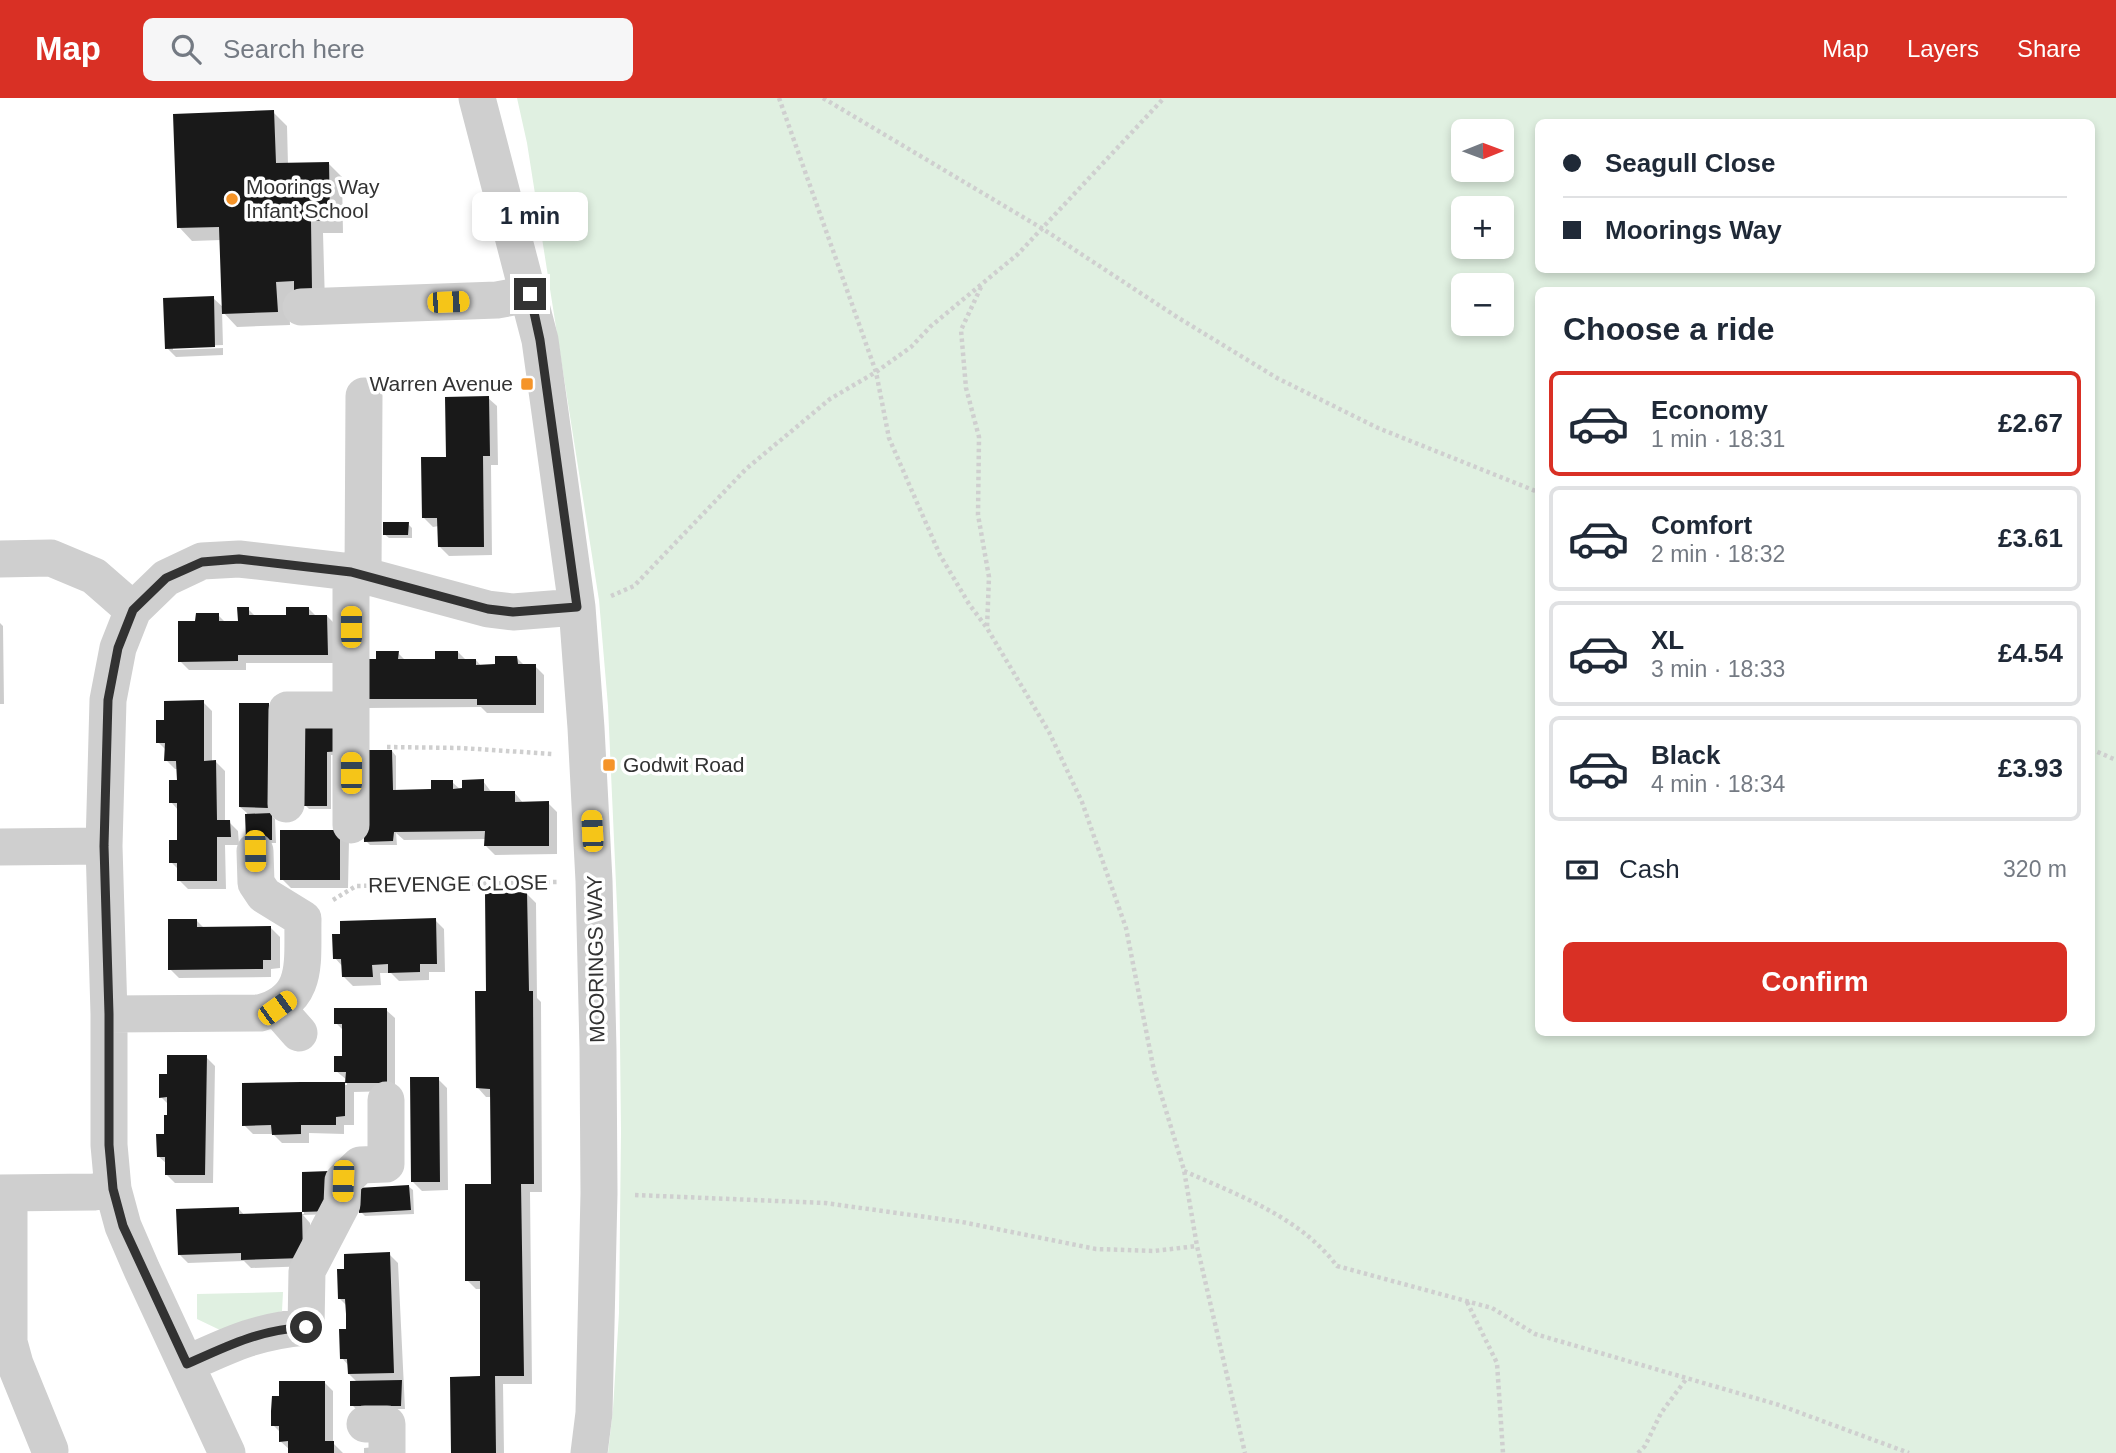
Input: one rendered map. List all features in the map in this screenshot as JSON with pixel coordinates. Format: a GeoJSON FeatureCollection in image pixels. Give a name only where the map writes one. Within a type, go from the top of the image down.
{"type":"FeatureCollection","features":[{"type":"Feature","properties":{"kind":"street","name":"MOORINGS WAY"},"geometry":{"type":"LineString","coordinates":[[477,98],[540,340],[577,607],[594,881],[599,1193],[594,1413],[589,1453]]}},
{"type":"Feature","properties":{"kind":"street"},"geometry":{"type":"LineString","coordinates":[[301,307],[497,300],[530,294]]}},
{"type":"Feature","properties":{"kind":"street"},"geometry":{"type":"LineString","coordinates":[[351,825],[351,710],[363,397]]}},
{"type":"Feature","properties":{"kind":"street"},"geometry":{"type":"LineString","coordinates":[[0,559],[51,558],[94,576],[133,610]]}},
{"type":"Feature","properties":{"kind":"street"},"geometry":{"type":"LineString","coordinates":[[227,1453],[137,1259],[123,1226],[113,1189],[109,1145],[109,1014],[104,846],[108,700],[118,648],[133,610],[166,578],[202,562],[239,559],[357,574],[488,609],[513,612],[577,607]]}},
{"type":"Feature","properties":{"kind":"street"},"geometry":{"type":"LineString","coordinates":[[286,804],[287,710],[351,710]]}},
{"type":"Feature","properties":{"kind":"street"},"geometry":{"type":"LineString","coordinates":[[0,847],[104,846]]}},
{"type":"Feature","properties":{"kind":"street"},"geometry":{"type":"LineString","coordinates":[[109,1014],[260,1013],[288,1021],[291,998],[300,980],[303,919],[264,895],[256,883],[255,851]]}},
{"type":"Feature","properties":{"kind":"street"},"geometry":{"type":"LineString","coordinates":[[187,1364],[251,1336],[277,1329],[306,1327],[307,1271],[342,1205],[343,1181],[360,1165],[386,1164],[386,1100]]}},
{"type":"Feature","properties":{"kind":"street"},"geometry":{"type":"LineString","coordinates":[[50,1450],[15,1364],[9,1342],[5,1193],[94,1192],[113,1189]]}},
{"type":"Feature","properties":{"kind":"street"},"geometry":{"type":"LineString","coordinates":[[365,1424],[387,1424],[387,1453]]}},
{"type":"Feature","properties":{"kind":"path"},"geometry":{"type":"LineString","coordinates":[[779,98],[876,373],[890,438],[940,555],[1049,732],[1082,802],[1126,928],[1154,1072],[1184,1170],[1196,1246],[1245,1453]]}},
{"type":"Feature","properties":{"kind":"path"},"geometry":{"type":"LineString","coordinates":[[823,98],[1043,229],[1177,317],[1277,378],[1378,428],[1535,491]]}},
{"type":"Feature","properties":{"kind":"path"},"geometry":{"type":"LineString","coordinates":[[577,607],[634,586],[746,469],[830,399],[876,373],[911,346],[981,286],[1043,229],[1164,98]]}},
{"type":"Feature","properties":{"kind":"path"},"geometry":{"type":"LineString","coordinates":[[981,286],[961,330],[966,388],[979,437],[978,515],[989,577],[987,628]]}},
{"type":"Feature","properties":{"kind":"path"},"geometry":{"type":"LineString","coordinates":[[351,747],[461,748],[588,756]]}},
{"type":"Feature","properties":{"kind":"path"},"geometry":{"type":"LineString","coordinates":[[2095,751],[2116,760]]}},
{"type":"Feature","properties":{"kind":"path","name":"REVENGE CLOSE"},"geometry":{"type":"LineString","coordinates":[[303,919],[356,886],[594,881]]}},
{"type":"Feature","properties":{"kind":"path"},"geometry":{"type":"LineString","coordinates":[[1184,1170],[1275,1212],[1324,1249],[1337,1266],[1492,1308],[1535,1334],[1779,1405],[1909,1453]]}},
{"type":"Feature","properties":{"kind":"path"},"geometry":{"type":"LineString","coordinates":[[599,1193],[825,1203],[962,1222],[1096,1249],[1154,1251],[1196,1246]]}},
{"type":"Feature","properties":{"kind":"path"},"geometry":{"type":"LineString","coordinates":[[1467,1301],[1497,1363],[1503,1453]]}},
{"type":"Feature","properties":{"kind":"path"},"geometry":{"type":"LineString","coordinates":[[1638,1453],[1645,1446],[1661,1413],[1687,1378]]}},
{"type":"Feature","properties":{"kind":"green space"},"geometry":{"type":"Polygon","coordinates":[[[517,98],[2116,98],[2116,1453],[608,1453],[619,1313],[621,1132],[619,951],[608,706],[599,600],[527,143],[517,98]]]}},
{"type":"Feature","properties":{"kind":"green space"},"geometry":{"type":"Polygon","coordinates":[[[283,1292],[282,1311],[220,1330],[197,1319],[197,1294],[283,1292]]]}},
{"type":"Feature","properties":{"kind":"building"},"geometry":{"type":"Polygon","coordinates":[[[274,110],[276,163],[329,162],[330,220],[311,221],[312,290],[294,291],[294,281],[276,282],[278,312],[222,314],[219,227],[177,228],[173,114],[274,110]]]}},
{"type":"Feature","properties":{"kind":"building"},"geometry":{"type":"Polygon","coordinates":[[[214,296],[215,347],[165,349],[163,298],[214,296]]]}},
{"type":"Feature","properties":{"kind":"building"},"geometry":{"type":"Polygon","coordinates":[[[489,396],[490,456],[483,456],[484,547],[438,547],[437,518],[422,518],[421,457],[446,457],[445,397],[489,396]]]}},
{"type":"Feature","properties":{"kind":"building"},"geometry":{"type":"Polygon","coordinates":[[[383,522],[409,522],[408,535],[383,535],[383,522]]]}},
{"type":"Feature","properties":{"kind":"building"},"geometry":{"type":"Polygon","coordinates":[[[237,607],[249,607],[249,615],[286,615],[286,607],[309,607],[309,615],[327,615],[328,655],[238,655],[238,661],[178,662],[178,621],[195,621],[196,613],[219,613],[219,621],[238,621],[237,607]]]}},
{"type":"Feature","properties":{"kind":"building"},"geometry":{"type":"Polygon","coordinates":[[[376,651],[399,651],[398,659],[435,659],[435,651],[458,651],[458,659],[476,659],[476,665],[495,664],[495,656],[517,656],[518,664],[536,664],[536,705],[477,705],[477,699],[358,699],[358,659],[376,659],[376,651]]]}},
{"type":"Feature","properties":{"kind":"building"},"geometry":{"type":"Polygon","coordinates":[[[204,700],[204,761],[216,760],[217,820],[230,820],[231,837],[217,837],[217,881],[177,881],[177,863],[169,863],[169,840],[177,840],[177,803],[169,803],[169,780],[177,780],[176,761],[164,761],[165,743],[156,743],[156,720],[164,720],[164,701],[204,700]]]}},
{"type":"Feature","properties":{"kind":"building"},"geometry":{"type":"Polygon","coordinates":[[[239,703],[269,703],[268,808],[239,807],[239,703]]]}},
{"type":"Feature","properties":{"kind":"building"},"geometry":{"type":"Polygon","coordinates":[[[303,724],[341,724],[341,751],[327,752],[327,806],[304,806],[303,724]]]}},
{"type":"Feature","properties":{"kind":"building"},"geometry":{"type":"Polygon","coordinates":[[[363,750],[392,750],[393,790],[431,789],[431,780],[453,780],[453,789],[462,788],[462,780],[484,779],[484,791],[515,791],[515,802],[549,801],[549,846],[484,846],[485,831],[394,832],[393,841],[364,842],[363,750]]]}},
{"type":"Feature","properties":{"kind":"building"},"geometry":{"type":"Polygon","coordinates":[[[272,813],[272,840],[246,840],[245,814],[272,813]]]}},
{"type":"Feature","properties":{"kind":"building"},"geometry":{"type":"Polygon","coordinates":[[[280,830],[340,830],[340,880],[280,880],[280,830]]]}},
{"type":"Feature","properties":{"kind":"building"},"geometry":{"type":"Polygon","coordinates":[[[527,892],[529,991],[533,991],[534,1184],[521,1184],[524,1376],[495,1376],[496,1453],[451,1453],[450,1377],[480,1376],[480,1281],[465,1281],[465,1184],[491,1184],[490,1089],[476,1088],[475,991],[486,991],[485,893],[527,892]]]}},
{"type":"Feature","properties":{"kind":"building"},"geometry":{"type":"Polygon","coordinates":[[[436,918],[437,964],[420,964],[420,972],[388,973],[388,964],[372,965],[373,977],[342,977],[341,959],[333,959],[332,934],[340,934],[340,921],[436,918]]]}},
{"type":"Feature","properties":{"kind":"building"},"geometry":{"type":"Polygon","coordinates":[[[168,919],[197,919],[197,927],[271,926],[271,960],[263,960],[263,969],[168,970],[168,919]]]}},
{"type":"Feature","properties":{"kind":"building"},"geometry":{"type":"Polygon","coordinates":[[[334,1008],[387,1008],[387,1083],[345,1083],[346,1072],[334,1072],[334,1056],[342,1056],[342,1024],[334,1024],[334,1008]]]}},
{"type":"Feature","properties":{"kind":"building"},"geometry":{"type":"Polygon","coordinates":[[[167,1055],[207,1055],[205,1175],[165,1175],[165,1157],[157,1157],[156,1134],[164,1134],[164,1115],[167,1115],[167,1097],[159,1098],[159,1074],[167,1074],[167,1055]]]}},
{"type":"Feature","properties":{"kind":"building"},"geometry":{"type":"Polygon","coordinates":[[[410,1077],[439,1077],[440,1182],[411,1182],[410,1077]]]}},
{"type":"Feature","properties":{"kind":"building"},"geometry":{"type":"Polygon","coordinates":[[[345,1082],[345,1116],[336,1117],[336,1125],[301,1125],[301,1134],[272,1135],[271,1125],[242,1126],[242,1083],[345,1082]]]}},
{"type":"Feature","properties":{"kind":"building"},"geometry":{"type":"Polygon","coordinates":[[[330,1171],[331,1211],[302,1212],[302,1172],[330,1171]]]}},
{"type":"Feature","properties":{"kind":"building"},"geometry":{"type":"Polygon","coordinates":[[[409,1185],[411,1210],[359,1213],[358,1188],[409,1185]]]}},
{"type":"Feature","properties":{"kind":"building"},"geometry":{"type":"Polygon","coordinates":[[[239,1207],[239,1214],[302,1212],[303,1258],[241,1260],[241,1253],[178,1255],[176,1209],[239,1207]]]}},
{"type":"Feature","properties":{"kind":"building"},"geometry":{"type":"Polygon","coordinates":[[[390,1252],[394,1373],[348,1374],[347,1359],[340,1359],[339,1329],[346,1329],[346,1314],[345,1299],[338,1299],[337,1269],[344,1269],[344,1254],[390,1252]]]}},
{"type":"Feature","properties":{"kind":"building"},"geometry":{"type":"Polygon","coordinates":[[[402,1380],[401,1406],[350,1406],[350,1381],[402,1380]]]}},
{"type":"Feature","properties":{"kind":"building"},"geometry":{"type":"Polygon","coordinates":[[[279,1381],[325,1381],[325,1441],[334,1441],[334,1453],[288,1453],[288,1441],[279,1442],[279,1426],[271,1426],[271,1411],[272,1396],[279,1396],[279,1381]]]}},
{"type":"Feature","properties":{"kind":"place","name":"Moorings Way Infant School"},"geometry":{"type":"Point","coordinates":[232,199]}},
{"type":"Feature","properties":{"kind":"place","name":"Warren Avenue"},"geometry":{"type":"Point","coordinates":[527,384]}},
{"type":"Feature","properties":{"kind":"place","name":"Godwit Road"},"geometry":{"type":"Point","coordinates":[609,765]}},
{"type":"Feature","properties":{"kind":"route"},"geometry":{"type":"LineString","coordinates":[[306,1327],[277,1329],[251,1336],[187,1364],[123,1226],[113,1189],[109,1145],[109,1014],[104,846],[108,700],[118,648],[133,610],[166,578],[202,562],[239,559],[351,572],[488,609],[513,612],[577,607],[540,340],[530,294]]}}]}
